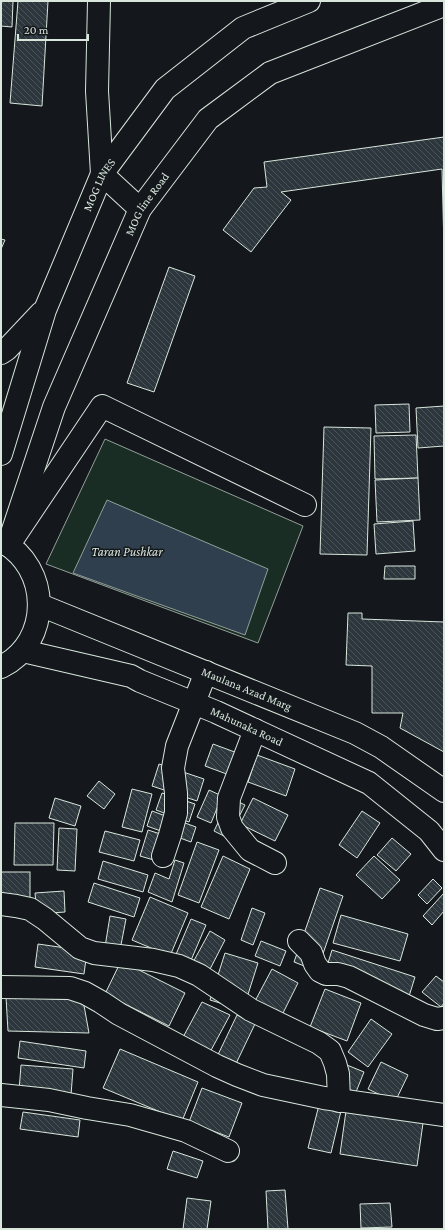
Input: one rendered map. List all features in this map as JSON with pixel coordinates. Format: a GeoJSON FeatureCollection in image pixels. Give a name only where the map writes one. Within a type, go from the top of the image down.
{"type":"FeatureCollection","features":[{"type":"Feature","properties":{"kind":"main road"},"geometry":{"type":"LineString","coordinates":[[99,1],[98,91],[102,174],[140,209]]}},
{"type":"Feature","properties":{"kind":"main road","name":"MOG LINES"},"geometry":{"type":"LineString","coordinates":[[1,454],[44,310],[102,174],[165,88],[243,28],[309,1]]}},
{"type":"Feature","properties":{"kind":"main road","name":"MOG line Road"},"geometry":{"type":"LineString","coordinates":[[5,543],[54,407],[140,209],[208,119],[270,73],[444,5]]}},
{"type":"Feature","properties":{"kind":"main road"},"geometry":{"type":"LineString","coordinates":[[1,353],[7,349],[44,310]]}},
{"type":"Feature","properties":{"kind":"main road"},"geometry":{"type":"LineString","coordinates":[[1,667],[9,663],[23,650],[35,629],[40,605],[36,582],[26,561],[5,543],[102,406],[305,505]]}},
{"type":"Feature","properties":{"kind":"main road","name":"Maulana Azad Marg"},"geometry":{"type":"LineString","coordinates":[[40,605],[355,732],[381,747],[444,791]]}},
{"type":"Feature","properties":{"kind":"main road","name":"Mahunaka Road"},"geometry":{"type":"LineString","coordinates":[[23,650],[131,676],[255,730],[369,783],[429,832],[444,850]]}},
{"type":"Feature","properties":{"kind":"main road"},"geometry":{"type":"LineString","coordinates":[[163,856],[176,813],[176,793],[173,768],[177,746],[206,672]]}},
{"type":"Feature","properties":{"kind":"main road"},"geometry":{"type":"LineString","coordinates":[[255,730],[229,798],[228,817],[232,828],[250,850],[274,863]]}},
{"type":"Feature","properties":{"kind":"main road"},"geometry":{"type":"LineString","coordinates":[[1,904],[30,909],[45,919],[80,948],[94,952],[153,960],[179,966],[199,975],[250,1010],[320,1043],[330,1051],[335,1063],[338,1074],[340,1101]]}},
{"type":"Feature","properties":{"kind":"main road"},"geometry":{"type":"LineString","coordinates":[[299,941],[311,953],[315,964],[320,971],[326,974],[338,974],[349,977],[424,1015],[437,1019],[444,1018]]}},
{"type":"Feature","properties":{"kind":"main road"},"geometry":{"type":"LineString","coordinates":[[1,987],[70,988],[85,993],[102,1002],[119,1014],[217,1066],[263,1085],[340,1101],[444,1116]]}},
{"type":"Feature","properties":{"kind":"main road"},"geometry":{"type":"LineString","coordinates":[[1,1095],[50,1100],[130,1115],[186,1131],[228,1151]]}},
{"type":"Feature","properties":{"kind":"green space"},"geometry":{"type":"Polygon","coordinates":[[[105,439],[303,526],[258,643],[46,564],[105,439]]]}},
{"type":"Feature","properties":{"kind":"water","name":"Taran Pushkar"},"geometry":{"type":"Polygon","coordinates":[[[107,500],[268,569],[245,635],[73,573],[107,500]]]}},
{"type":"Feature","properties":{"kind":"building"},"geometry":{"type":"Polygon","coordinates":[[[1,1],[13,1],[12,27],[1,26],[1,1]]]}},
{"type":"Feature","properties":{"kind":"building"},"geometry":{"type":"Polygon","coordinates":[[[18,1],[48,1],[42,106],[10,103],[18,1]]]}},
{"type":"Feature","properties":{"kind":"building"},"geometry":{"type":"Polygon","coordinates":[[[444,137],[444,248],[442,169],[281,192],[291,200],[251,252],[223,230],[254,188],[267,187],[264,162],[444,137]]]}},
{"type":"Feature","properties":{"kind":"building"},"geometry":{"type":"Polygon","coordinates":[[[1,239],[5,240],[1,249],[1,239]]]}},
{"type":"Feature","properties":{"kind":"building"},"geometry":{"type":"Polygon","coordinates":[[[169,267],[195,276],[154,392],[127,383],[169,267]]]}},
{"type":"Feature","properties":{"kind":"building"},"geometry":{"type":"Polygon","coordinates":[[[409,404],[410,432],[376,433],[375,405],[409,404]]]}},
{"type":"Feature","properties":{"kind":"building"},"geometry":{"type":"Polygon","coordinates":[[[444,406],[444,446],[418,448],[416,408],[444,406]]]}},
{"type":"Feature","properties":{"kind":"building"},"geometry":{"type":"Polygon","coordinates":[[[324,427],[371,428],[367,555],[320,554],[324,427]]]}},
{"type":"Feature","properties":{"kind":"building"},"geometry":{"type":"Polygon","coordinates":[[[416,435],[418,478],[375,479],[374,436],[416,435]]]}},
{"type":"Feature","properties":{"kind":"building"},"geometry":{"type":"Polygon","coordinates":[[[418,478],[420,520],[377,522],[375,480],[418,478]]]}},
{"type":"Feature","properties":{"kind":"building"},"geometry":{"type":"Polygon","coordinates":[[[413,521],[415,551],[376,554],[374,524],[413,521]]]}},
{"type":"Feature","properties":{"kind":"building"},"geometry":{"type":"Polygon","coordinates":[[[385,566],[415,566],[415,579],[384,579],[385,566]]]}},
{"type":"Feature","properties":{"kind":"building"},"geometry":{"type":"Polygon","coordinates":[[[348,613],[362,613],[362,619],[444,622],[444,752],[400,728],[403,713],[372,713],[372,666],[346,665],[348,613]]]}},
{"type":"Feature","properties":{"kind":"building"},"geometry":{"type":"Polygon","coordinates":[[[213,744],[240,754],[232,776],[205,766],[213,744]]]}},
{"type":"Feature","properties":{"kind":"building"},"geometry":{"type":"Polygon","coordinates":[[[257,755],[295,769],[286,796],[248,782],[257,755]]]}},
{"type":"Feature","properties":{"kind":"building"},"geometry":{"type":"Polygon","coordinates":[[[159,764],[204,779],[197,801],[152,786],[159,764]]]}},
{"type":"Feature","properties":{"kind":"building"},"geometry":{"type":"Polygon","coordinates":[[[99,781],[115,794],[104,809],[87,796],[99,781]]]}},
{"type":"Feature","properties":{"kind":"building"},"geometry":{"type":"Polygon","coordinates":[[[132,789],[152,794],[142,832],[122,827],[132,789]]]}},
{"type":"Feature","properties":{"kind":"building"},"geometry":{"type":"Polygon","coordinates":[[[209,790],[222,796],[211,823],[197,817],[209,790]]]}},
{"type":"Feature","properties":{"kind":"building"},"geometry":{"type":"Polygon","coordinates":[[[162,793],[195,804],[189,822],[156,810],[162,793]]]}},
{"type":"Feature","properties":{"kind":"building"},"geometry":{"type":"Polygon","coordinates":[[[55,798],[81,806],[75,826],[49,818],[55,798]]]}},
{"type":"Feature","properties":{"kind":"building"},"geometry":{"type":"Polygon","coordinates":[[[230,798],[245,805],[228,838],[214,831],[230,798]]]}},
{"type":"Feature","properties":{"kind":"building"},"geometry":{"type":"Polygon","coordinates":[[[253,798],[288,815],[275,841],[240,824],[253,798]]]}},
{"type":"Feature","properties":{"kind":"building"},"geometry":{"type":"Polygon","coordinates":[[[152,811],[196,827],[191,842],[147,826],[152,811]]]}},
{"type":"Feature","properties":{"kind":"building"},"geometry":{"type":"Polygon","coordinates":[[[362,811],[380,823],[357,858],[339,845],[362,811]]]}},
{"type":"Feature","properties":{"kind":"building"},"geometry":{"type":"Polygon","coordinates":[[[15,823],[54,823],[53,865],[14,865],[15,823]]]}},
{"type":"Feature","properties":{"kind":"building"},"geometry":{"type":"Polygon","coordinates":[[[59,828],[77,829],[75,871],[57,870],[59,828]]]}},
{"type":"Feature","properties":{"kind":"building"},"geometry":{"type":"Polygon","coordinates":[[[148,830],[179,840],[171,865],[140,856],[148,830]]]}},
{"type":"Feature","properties":{"kind":"building"},"geometry":{"type":"Polygon","coordinates":[[[105,831],[140,840],[134,861],[99,852],[105,831]]]}},
{"type":"Feature","properties":{"kind":"building"},"geometry":{"type":"Polygon","coordinates":[[[392,838],[411,854],[396,871],[377,855],[392,838]]]}},
{"type":"Feature","properties":{"kind":"building"},"geometry":{"type":"Polygon","coordinates":[[[197,842],[219,850],[199,903],[178,895],[197,842]]]}},
{"type":"Feature","properties":{"kind":"building"},"geometry":{"type":"Polygon","coordinates":[[[223,856],[250,869],[229,919],[201,907],[223,856]]]}},
{"type":"Feature","properties":{"kind":"building"},"geometry":{"type":"Polygon","coordinates":[[[374,856],[400,880],[382,899],[356,875],[374,856]]]}},
{"type":"Feature","properties":{"kind":"building"},"geometry":{"type":"Polygon","coordinates":[[[175,860],[184,863],[172,902],[148,892],[155,873],[169,879],[175,860]]]}},
{"type":"Feature","properties":{"kind":"building"},"geometry":{"type":"Polygon","coordinates":[[[103,861],[148,875],[143,892],[98,879],[103,861]]]}},
{"type":"Feature","properties":{"kind":"building"},"geometry":{"type":"Polygon","coordinates":[[[1,872],[30,872],[30,909],[1,909],[1,872]]]}},
{"type":"Feature","properties":{"kind":"building"},"geometry":{"type":"Polygon","coordinates":[[[433,879],[442,888],[427,904],[418,895],[433,879]]]}},
{"type":"Feature","properties":{"kind":"building"},"geometry":{"type":"Polygon","coordinates":[[[94,883],[140,898],[134,917],[88,902],[94,883]]]}},
{"type":"Feature","properties":{"kind":"building"},"geometry":{"type":"Polygon","coordinates":[[[320,888],[343,896],[317,971],[294,962],[320,888]]]}},
{"type":"Feature","properties":{"kind":"building"},"geometry":{"type":"Polygon","coordinates":[[[64,891],[65,912],[37,914],[35,893],[64,891]]]}},
{"type":"Feature","properties":{"kind":"building"},"geometry":{"type":"Polygon","coordinates":[[[444,893],[444,911],[432,925],[423,916],[444,893]]]}},
{"type":"Feature","properties":{"kind":"building"},"geometry":{"type":"Polygon","coordinates":[[[150,897],[188,913],[170,956],[132,940],[150,897]]]}},
{"type":"Feature","properties":{"kind":"building"},"geometry":{"type":"Polygon","coordinates":[[[252,908],[265,913],[253,945],[241,940],[252,908]]]}},
{"type":"Feature","properties":{"kind":"building"},"geometry":{"type":"Polygon","coordinates":[[[341,915],[408,934],[400,961],[333,943],[341,915]]]}},
{"type":"Feature","properties":{"kind":"building"},"geometry":{"type":"Polygon","coordinates":[[[110,916],[126,919],[120,950],[105,947],[110,916]]]}},
{"type":"Feature","properties":{"kind":"building"},"geometry":{"type":"Polygon","coordinates":[[[191,919],[206,925],[189,965],[174,959],[191,919]]]}},
{"type":"Feature","properties":{"kind":"building"},"geometry":{"type":"Polygon","coordinates":[[[210,931],[225,940],[207,975],[191,966],[210,931]]]}},
{"type":"Feature","properties":{"kind":"building"},"geometry":{"type":"Polygon","coordinates":[[[261,941],[286,951],[280,966],[255,956],[261,941]]]}},
{"type":"Feature","properties":{"kind":"building"},"geometry":{"type":"Polygon","coordinates":[[[38,944],[87,951],[84,974],[35,967],[38,944]]]}},
{"type":"Feature","properties":{"kind":"building"},"geometry":{"type":"Polygon","coordinates":[[[332,950],[415,977],[406,1006],[323,979],[332,950]]]}},
{"type":"Feature","properties":{"kind":"building"},"geometry":{"type":"Polygon","coordinates":[[[225,953],[258,963],[243,1010],[210,1000],[225,953]]]}},
{"type":"Feature","properties":{"kind":"building"},"geometry":{"type":"Polygon","coordinates":[[[121,961],[185,993],[169,1026],[105,994],[121,961]]]}},
{"type":"Feature","properties":{"kind":"building"},"geometry":{"type":"Polygon","coordinates":[[[272,969],[298,983],[282,1015],[255,1001],[272,969]]]}},
{"type":"Feature","properties":{"kind":"building"},"geometry":{"type":"Polygon","coordinates":[[[436,976],[444,982],[444,1003],[441,1007],[422,992],[436,976]]]}},
{"type":"Feature","properties":{"kind":"building"},"geometry":{"type":"Polygon","coordinates":[[[325,989],[361,1003],[347,1041],[310,1027],[325,989]]]}},
{"type":"Feature","properties":{"kind":"building"},"geometry":{"type":"Polygon","coordinates":[[[6,997],[83,1000],[89,1033],[8,1031],[6,997]]]}},
{"type":"Feature","properties":{"kind":"building"},"geometry":{"type":"Polygon","coordinates":[[[202,1002],[230,1015],[209,1054],[182,1039],[202,1002]]]}},
{"type":"Feature","properties":{"kind":"building"},"geometry":{"type":"Polygon","coordinates":[[[237,1015],[255,1024],[231,1074],[213,1065],[237,1015]]]}},
{"type":"Feature","properties":{"kind":"building"},"geometry":{"type":"Polygon","coordinates":[[[371,1019],[392,1034],[368,1067],[348,1052],[371,1019]]]}},
{"type":"Feature","properties":{"kind":"building"},"geometry":{"type":"Polygon","coordinates":[[[20,1041],[86,1051],[84,1068],[18,1058],[20,1041]]]}},
{"type":"Feature","properties":{"kind":"building"},"geometry":{"type":"Polygon","coordinates":[[[120,1049],[198,1082],[182,1121],[103,1088],[120,1049]]]}},
{"type":"Feature","properties":{"kind":"building"},"geometry":{"type":"Polygon","coordinates":[[[381,1062],[408,1075],[395,1102],[368,1089],[381,1062]]]}},
{"type":"Feature","properties":{"kind":"building"},"geometry":{"type":"Polygon","coordinates":[[[342,1063],[364,1072],[352,1102],[342,1063]]]}},
{"type":"Feature","properties":{"kind":"building"},"geometry":{"type":"Polygon","coordinates":[[[21,1065],[73,1069],[71,1095],[19,1091],[21,1065]]]}},
{"type":"Feature","properties":{"kind":"building"},"geometry":{"type":"Polygon","coordinates":[[[202,1088],[242,1103],[229,1137],[189,1122],[202,1088]]]}},
{"type":"Feature","properties":{"kind":"building"},"geometry":{"type":"Polygon","coordinates":[[[319,1105],[341,1111],[331,1153],[308,1148],[319,1105]]]}},
{"type":"Feature","properties":{"kind":"building"},"geometry":{"type":"Polygon","coordinates":[[[346,1111],[423,1123],[417,1166],[340,1154],[346,1111]]]}},
{"type":"Feature","properties":{"kind":"building"},"geometry":{"type":"Polygon","coordinates":[[[23,1112],[80,1120],[78,1137],[20,1129],[23,1112]]]}},
{"type":"Feature","properties":{"kind":"building"},"geometry":{"type":"Polygon","coordinates":[[[173,1151],[203,1161],[197,1178],[167,1169],[173,1151]]]}},
{"type":"Feature","properties":{"kind":"building"},"geometry":{"type":"Polygon","coordinates":[[[285,1190],[288,1229],[268,1229],[266,1191],[285,1190]]]}},
{"type":"Feature","properties":{"kind":"building"},"geometry":{"type":"Polygon","coordinates":[[[187,1198],[211,1201],[207,1229],[183,1229],[187,1198]]]}},
{"type":"Feature","properties":{"kind":"building"},"geometry":{"type":"Polygon","coordinates":[[[390,1203],[392,1227],[361,1228],[360,1204],[390,1203]]]}}]}
